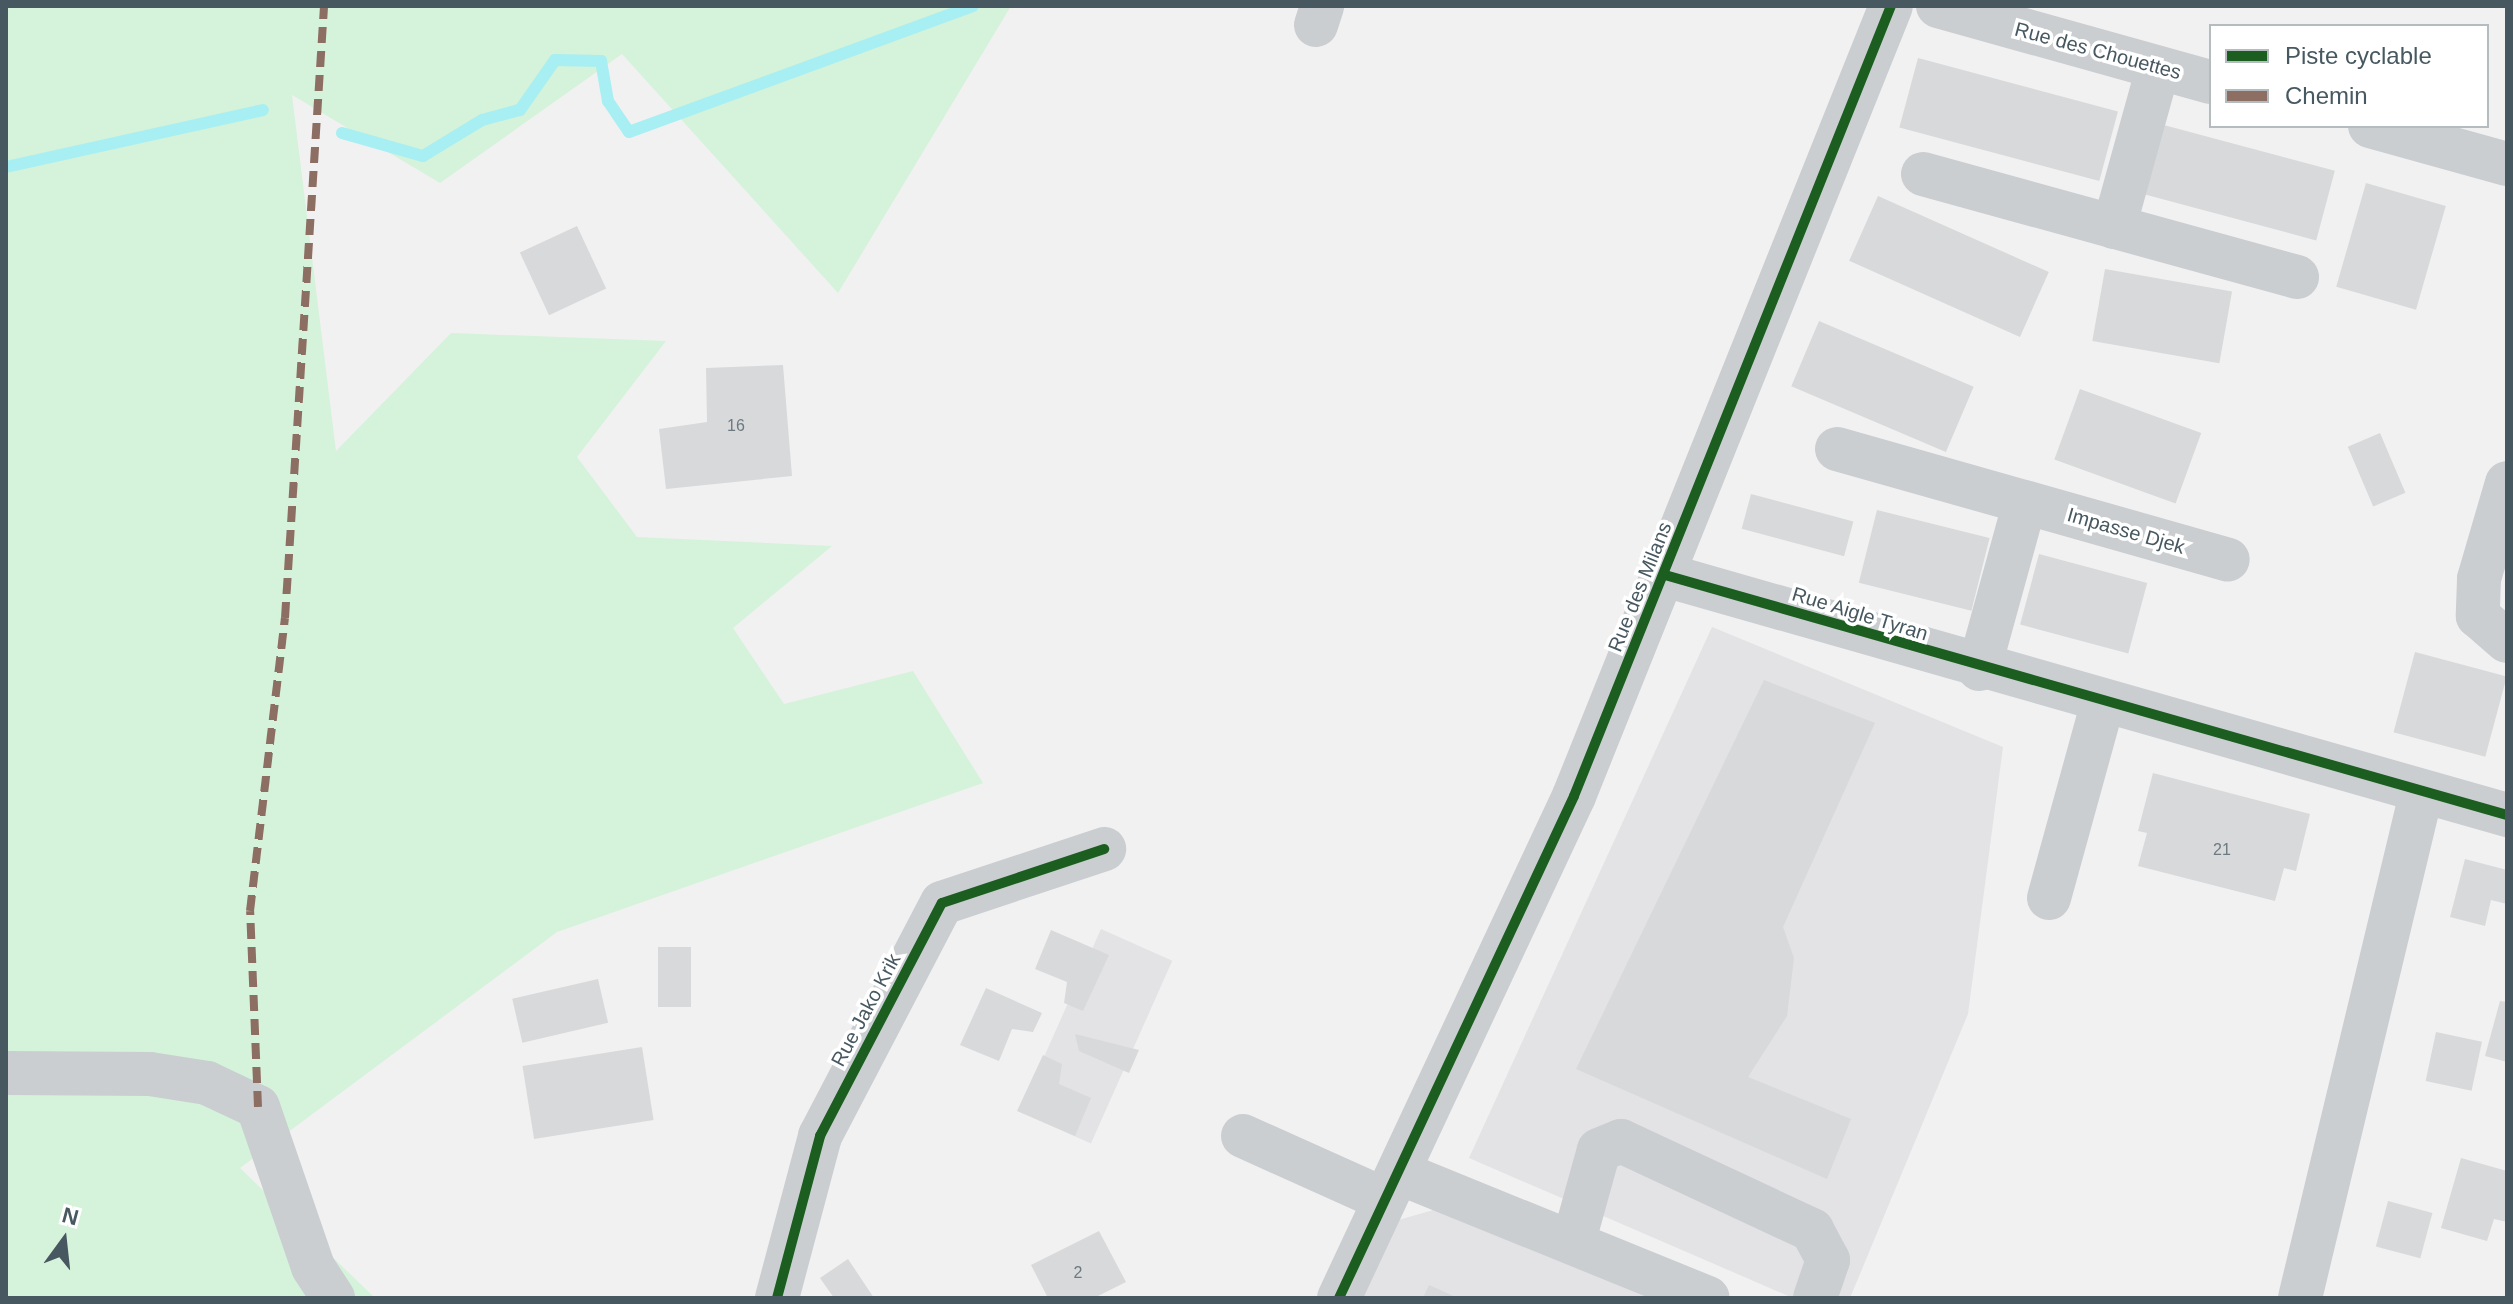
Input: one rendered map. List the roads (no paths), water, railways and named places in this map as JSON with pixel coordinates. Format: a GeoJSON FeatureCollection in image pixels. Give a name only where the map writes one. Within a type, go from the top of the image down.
{"type":"FeatureCollection","features":[{"type":"Feature","properties":{"kind":"street","name":"Rue des Milans"},"geometry":{"type":"LineString","coordinates":[[1339,1298],[1574,796],[1891,6]]}},
{"type":"Feature","properties":{"kind":"street","name":"Rue des Chouettes"},"geometry":{"type":"LineString","coordinates":[[1938,6],[2209,81]]}},
{"type":"Feature","properties":{"kind":"street"},"geometry":{"type":"LineString","coordinates":[[2114,227],[2158,68]]}},
{"type":"Feature","properties":{"kind":"street"},"geometry":{"type":"LineString","coordinates":[[2377,128],[2507,164]]}},
{"type":"Feature","properties":{"kind":"street"},"geometry":{"type":"LineString","coordinates":[[1923,174],[2297,277]]}},
{"type":"Feature","properties":{"kind":"street","name":"Impasse Djek"},"geometry":{"type":"LineString","coordinates":[[1837,449],[2228,560]]}},
{"type":"Feature","properties":{"kind":"street"},"geometry":{"type":"LineString","coordinates":[[2507,483],[2479,579],[2478,616],[2507,641]]}},
{"type":"Feature","properties":{"kind":"street"},"geometry":{"type":"LineString","coordinates":[[1979,669],[2025,502]]}},
{"type":"Feature","properties":{"kind":"street","name":"Rue Aigle Tyran"},"geometry":{"type":"LineString","coordinates":[[1665,575],[2102,705],[2507,815]]}},
{"type":"Feature","properties":{"kind":"street"},"geometry":{"type":"LineString","coordinates":[[2049,898],[2102,705]]}},
{"type":"Feature","properties":{"kind":"street"},"geometry":{"type":"LineString","coordinates":[[2300,1298],[2421,794]]}},
{"type":"Feature","properties":{"kind":"street","name":"Rue Jako Krik"},"geometry":{"type":"LineString","coordinates":[[777,1298],[820,1136],[942,903],[1104,849]]}},
{"type":"Feature","properties":{"kind":"street"},"geometry":{"type":"LineString","coordinates":[[6,1073],[150,1074],[207,1083],[258,1107],[313,1267],[333,1298]]}},
{"type":"Feature","properties":{"kind":"street"},"geometry":{"type":"LineString","coordinates":[[1243,1136],[1390,1186],[1574,1240],[1708,1298]]}},
{"type":"Feature","properties":{"kind":"street"},"geometry":{"type":"LineString","coordinates":[[1574,1240],[1599,1150],[1621,1141],[1812,1230],[1828,1260],[1815,1298]]}},
{"type":"Feature","properties":{"kind":"waterway"},"geometry":{"type":"LineString","coordinates":[[342,133],[423,156],[482,120],[520,110],[555,60],[601,61],[608,101],[629,132],[973,6]]}},
{"type":"Feature","properties":{"kind":"waterway"},"geometry":{"type":"LineString","coordinates":[[6,167],[263,110]]}}]}
